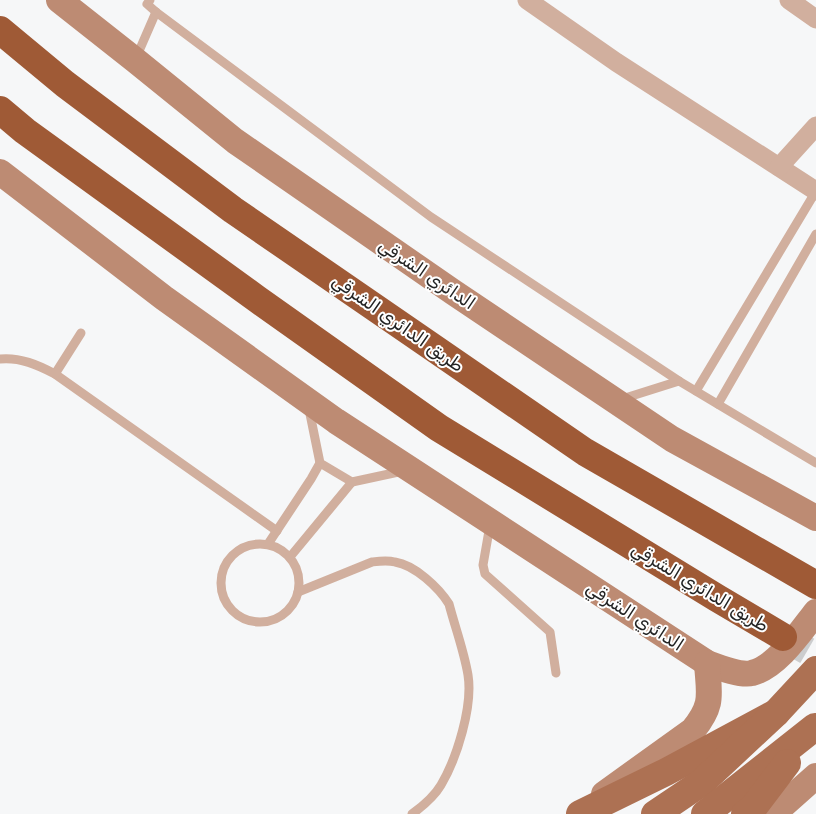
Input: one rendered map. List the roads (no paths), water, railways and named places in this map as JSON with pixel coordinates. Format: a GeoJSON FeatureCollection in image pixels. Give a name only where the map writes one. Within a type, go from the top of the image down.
{"type":"FeatureCollection","features":[{"type":"Feature","properties":{"kind":"highway","name":"طريق الدائري الشرقي"},"geometry":{"type":"LineString","coordinates":[[0,30],[65,84],[233,210],[585,452],[816,586]]}},
{"type":"Feature","properties":{"kind":"highway","name":"طريق الدائري الشرقي"},"geometry":{"type":"LineString","coordinates":[[0,110],[257,300],[439,428],[717,598],[783,636]]}},
{"type":"Feature","properties":{"kind":"main road"},"geometry":{"type":"LineString","coordinates":[[655,814],[701,783],[776,713],[816,670]]}},
{"type":"Feature","properties":{"kind":"main road"},"geometry":{"type":"LineString","coordinates":[[579,814],[666,772],[776,713]]}},
{"type":"Feature","properties":{"kind":"main road"},"geometry":{"type":"LineString","coordinates":[[710,810],[816,726]]}},
{"type":"Feature","properties":{"kind":"main road"},"geometry":{"type":"LineString","coordinates":[[745,814],[753,808],[816,726]]}},
{"type":"Feature","properties":{"kind":"street","name":"الدائري الشرقي"},"geometry":{"type":"LineString","coordinates":[[59,0],[235,142],[453,292],[672,439],[816,518]]}},
{"type":"Feature","properties":{"kind":"street"},"geometry":{"type":"LineString","coordinates":[[527,0],[616,62],[816,191]]}},
{"type":"Feature","properties":{"kind":"street"},"geometry":{"type":"LineString","coordinates":[[789,0],[816,19]]}},
{"type":"Feature","properties":{"kind":"street"},"geometry":{"type":"LineString","coordinates":[[779,167],[816,126]]}},
{"type":"Feature","properties":{"kind":"street","name":"الدائري الشرقي"},"geometry":{"type":"LineString","coordinates":[[2,177],[164,298],[336,421],[707,663],[751,674],[771,664],[816,612]]}},
{"type":"Feature","properties":{"kind":"street"},"geometry":{"type":"LineString","coordinates":[[579,814],[693,730],[704,716],[710,699],[707,663]]}},
{"type":"Feature","properties":{"kind":"street"},"geometry":{"type":"LineString","coordinates":[[774,814],[816,776]]}},
{"type":"Feature","properties":{"kind":"lane"},"geometry":{"type":"LineString","coordinates":[[150,0],[147,4],[156,12],[431,217],[679,380],[816,463]]}},
{"type":"Feature","properties":{"kind":"lane"},"geometry":{"type":"LineString","coordinates":[[135,60],[156,12]]}},
{"type":"Feature","properties":{"kind":"lane"},"geometry":{"type":"LineString","coordinates":[[696,390],[816,191]]}},
{"type":"Feature","properties":{"kind":"lane"},"geometry":{"type":"LineString","coordinates":[[718,404],[816,234]]}},
{"type":"Feature","properties":{"kind":"lane"},"geometry":{"type":"LineString","coordinates":[[55,374],[82,333]]}},
{"type":"Feature","properties":{"kind":"lane"},"geometry":{"type":"LineString","coordinates":[[0,359],[8,358],[29,362],[55,374],[276,531]]}},
{"type":"Feature","properties":{"kind":"lane"},"geometry":{"type":"LineString","coordinates":[[616,401],[679,380]]}},
{"type":"Feature","properties":{"kind":"lane"},"geometry":{"type":"LineString","coordinates":[[268,544],[320,463],[308,401]]}},
{"type":"Feature","properties":{"kind":"lane"},"geometry":{"type":"LineString","coordinates":[[320,463],[352,482]]}},
{"type":"Feature","properties":{"kind":"lane"},"geometry":{"type":"LineString","coordinates":[[290,557],[352,482],[410,469]]}},
{"type":"Feature","properties":{"kind":"lane"},"geometry":{"type":"LineString","coordinates":[[491,522],[483,565],[485,574],[550,632],[556,673]]}},
{"type":"Feature","properties":{"kind":"lane"},"geometry":{"type":"LineString","coordinates":[[255,544],[268,544],[280,548],[290,557],[297,567],[300,580],[293,604],[285,614],[273,620],[261,622],[248,620],[236,614],[222,592],[221,579],[224,567],[232,556],[242,548],[255,544]]}},
{"type":"Feature","properties":{"kind":"lane"},"geometry":{"type":"LineString","coordinates":[[298,592],[372,562],[397,562],[421,574],[444,596],[449,604],[468,674],[467,710],[455,750],[440,786],[424,806],[412,814]]}},
{"type":"Feature","properties":{"kind":"tunnel"},"geometry":{"type":"LineString","coordinates":[[783,637],[816,656]]}}]}
